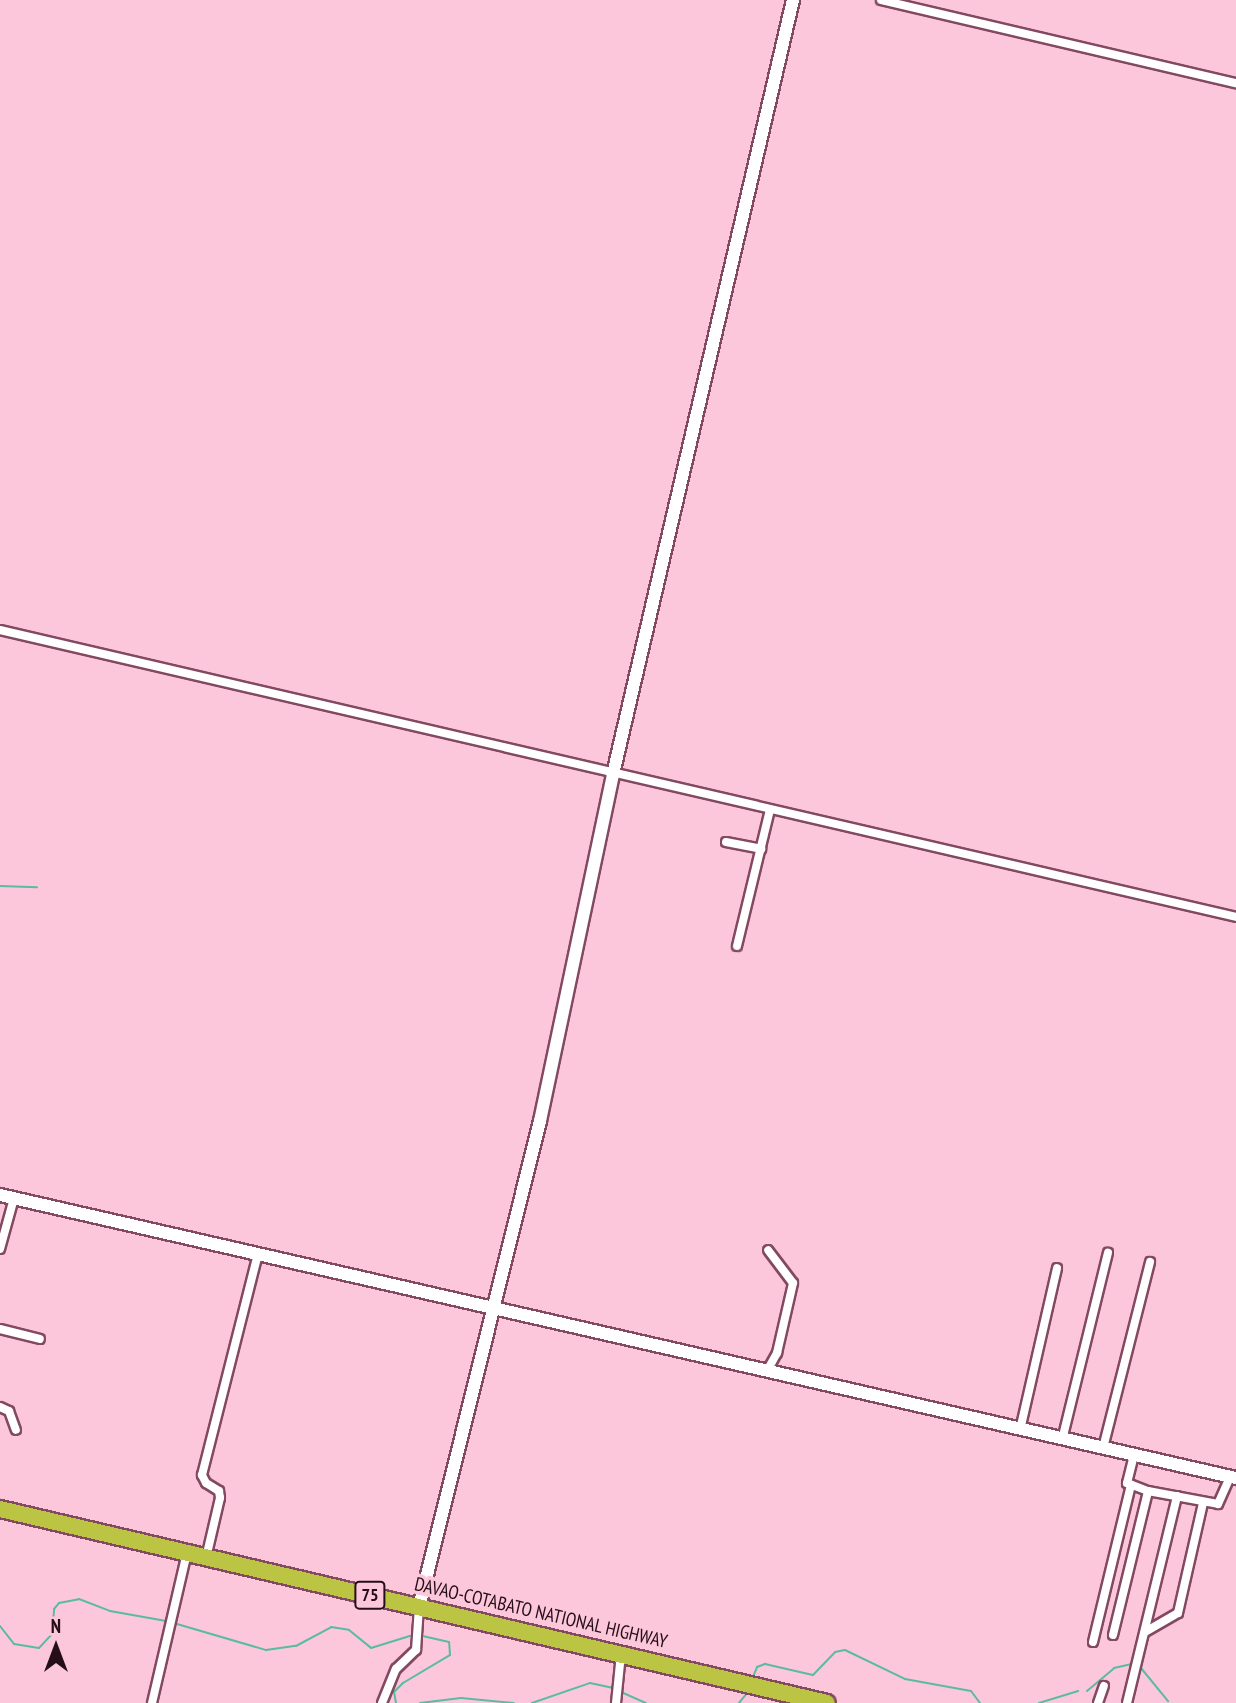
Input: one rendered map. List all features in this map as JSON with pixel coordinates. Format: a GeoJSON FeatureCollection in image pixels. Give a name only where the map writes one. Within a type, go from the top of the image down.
{"type":"FeatureCollection","features":[{"type":"Feature","properties":{"kind":"highway","name":"DAVAO-COTABATO NATIONAL HIGHWAY"},"geometry":{"type":"LineString","coordinates":[[0,1509],[741,1679],[827,1703]]}},
{"type":"Feature","properties":{"kind":"street"},"geometry":{"type":"LineString","coordinates":[[382,1703],[391,1678],[415,1650],[419,1607],[540,1121],[613,774],[793,0]]}},
{"type":"Feature","properties":{"kind":"street"},"geometry":{"type":"LineString","coordinates":[[881,0],[1236,83]]}},
{"type":"Feature","properties":{"kind":"street"},"geometry":{"type":"LineString","coordinates":[[0,630],[1236,917]]}},
{"type":"Feature","properties":{"kind":"street"},"geometry":{"type":"LineString","coordinates":[[737,946],[770,810]]}},
{"type":"Feature","properties":{"kind":"street"},"geometry":{"type":"LineString","coordinates":[[726,842],[761,849]]}},
{"type":"Feature","properties":{"kind":"street"},"geometry":{"type":"LineString","coordinates":[[0,1195],[1062,1440],[1103,1448],[1233,1478],[1221,1502],[1203,1503],[1148,1491],[1127,1481],[1133,1455]]}},
{"type":"Feature","properties":{"kind":"street"},"geometry":{"type":"LineString","coordinates":[[0,1249],[14,1199]]}},
{"type":"Feature","properties":{"kind":"street"},"geometry":{"type":"LineString","coordinates":[[767,1371],[777,1353],[793,1287],[768,1250]]}},
{"type":"Feature","properties":{"kind":"street"},"geometry":{"type":"LineString","coordinates":[[1062,1440],[1108,1252]]}},
{"type":"Feature","properties":{"kind":"street"},"geometry":{"type":"LineString","coordinates":[[206,1558],[220,1498],[219,1491],[206,1483],[202,1475],[258,1254]]}},
{"type":"Feature","properties":{"kind":"street"},"geometry":{"type":"LineString","coordinates":[[1103,1448],[1150,1262]]}},
{"type":"Feature","properties":{"kind":"street"},"geometry":{"type":"LineString","coordinates":[[1020,1430],[1057,1268]]}},
{"type":"Feature","properties":{"kind":"street"},"geometry":{"type":"LineString","coordinates":[[0,1329],[40,1339]]}},
{"type":"Feature","properties":{"kind":"street"},"geometry":{"type":"LineString","coordinates":[[0,1407],[9,1411],[16,1430]]}},
{"type":"Feature","properties":{"kind":"street"},"geometry":{"type":"LineString","coordinates":[[1093,1642],[1131,1485]]}},
{"type":"Feature","properties":{"kind":"street"},"geometry":{"type":"LineString","coordinates":[[1113,1635],[1148,1491]]}},
{"type":"Feature","properties":{"kind":"street"},"geometry":{"type":"LineString","coordinates":[[1127,1703],[1177,1496]]}},
{"type":"Feature","properties":{"kind":"street"},"geometry":{"type":"LineString","coordinates":[[1145,1632],[1178,1613],[1203,1503]]}},
{"type":"Feature","properties":{"kind":"street"},"geometry":{"type":"LineString","coordinates":[[152,1703],[187,1553]]}},
{"type":"Feature","properties":{"kind":"street"},"geometry":{"type":"LineString","coordinates":[[616,1703],[621,1653]]}},
{"type":"Feature","properties":{"kind":"street"},"geometry":{"type":"LineString","coordinates":[[1098,1703],[1104,1686]]}},
{"type":"Feature","properties":{"kind":"waterway"},"geometry":{"type":"LineString","coordinates":[[0,886],[37,887]]}},
{"type":"Feature","properties":{"kind":"waterway"},"geometry":{"type":"LineString","coordinates":[[0,1626],[14,1644],[39,1648],[52,1634],[54,1609],[59,1603],[79,1599],[110,1611],[166,1621]]}},
{"type":"Feature","properties":{"kind":"waterway"},"geometry":{"type":"LineString","coordinates":[[177,1624],[266,1650],[296,1646],[331,1627],[349,1630],[371,1648],[413,1635]]}},
{"type":"Feature","properties":{"kind":"waterway"},"geometry":{"type":"LineString","coordinates":[[396,1703],[394,1692],[403,1683],[450,1655],[449,1642],[424,1636]]}},
{"type":"Feature","properties":{"kind":"waterway"},"geometry":{"type":"LineString","coordinates":[[753,1677],[757,1667],[765,1664],[813,1675],[835,1652],[845,1650],[905,1679],[971,1691],[980,1703]]}},
{"type":"Feature","properties":{"kind":"waterway"},"geometry":{"type":"LineString","coordinates":[[1087,1691],[1114,1668],[1132,1664]]}},
{"type":"Feature","properties":{"kind":"waterway"},"geometry":{"type":"LineString","coordinates":[[1141,1668],[1168,1701]]}},
{"type":"Feature","properties":{"kind":"waterway"},"geometry":{"type":"LineString","coordinates":[[532,1703],[590,1683],[614,1688]]}},
{"type":"Feature","properties":{"kind":"waterway"},"geometry":{"type":"LineString","coordinates":[[1039,1703],[1078,1691]]}},
{"type":"Feature","properties":{"kind":"waterway"},"geometry":{"type":"LineString","coordinates":[[621,1692],[646,1703]]}},
{"type":"Feature","properties":{"kind":"waterway"},"geometry":{"type":"LineString","coordinates":[[739,1703],[748,1692]]}},
{"type":"Feature","properties":{"kind":"waterway"},"geometry":{"type":"LineString","coordinates":[[420,1703],[461,1698],[514,1703]]}}]}
